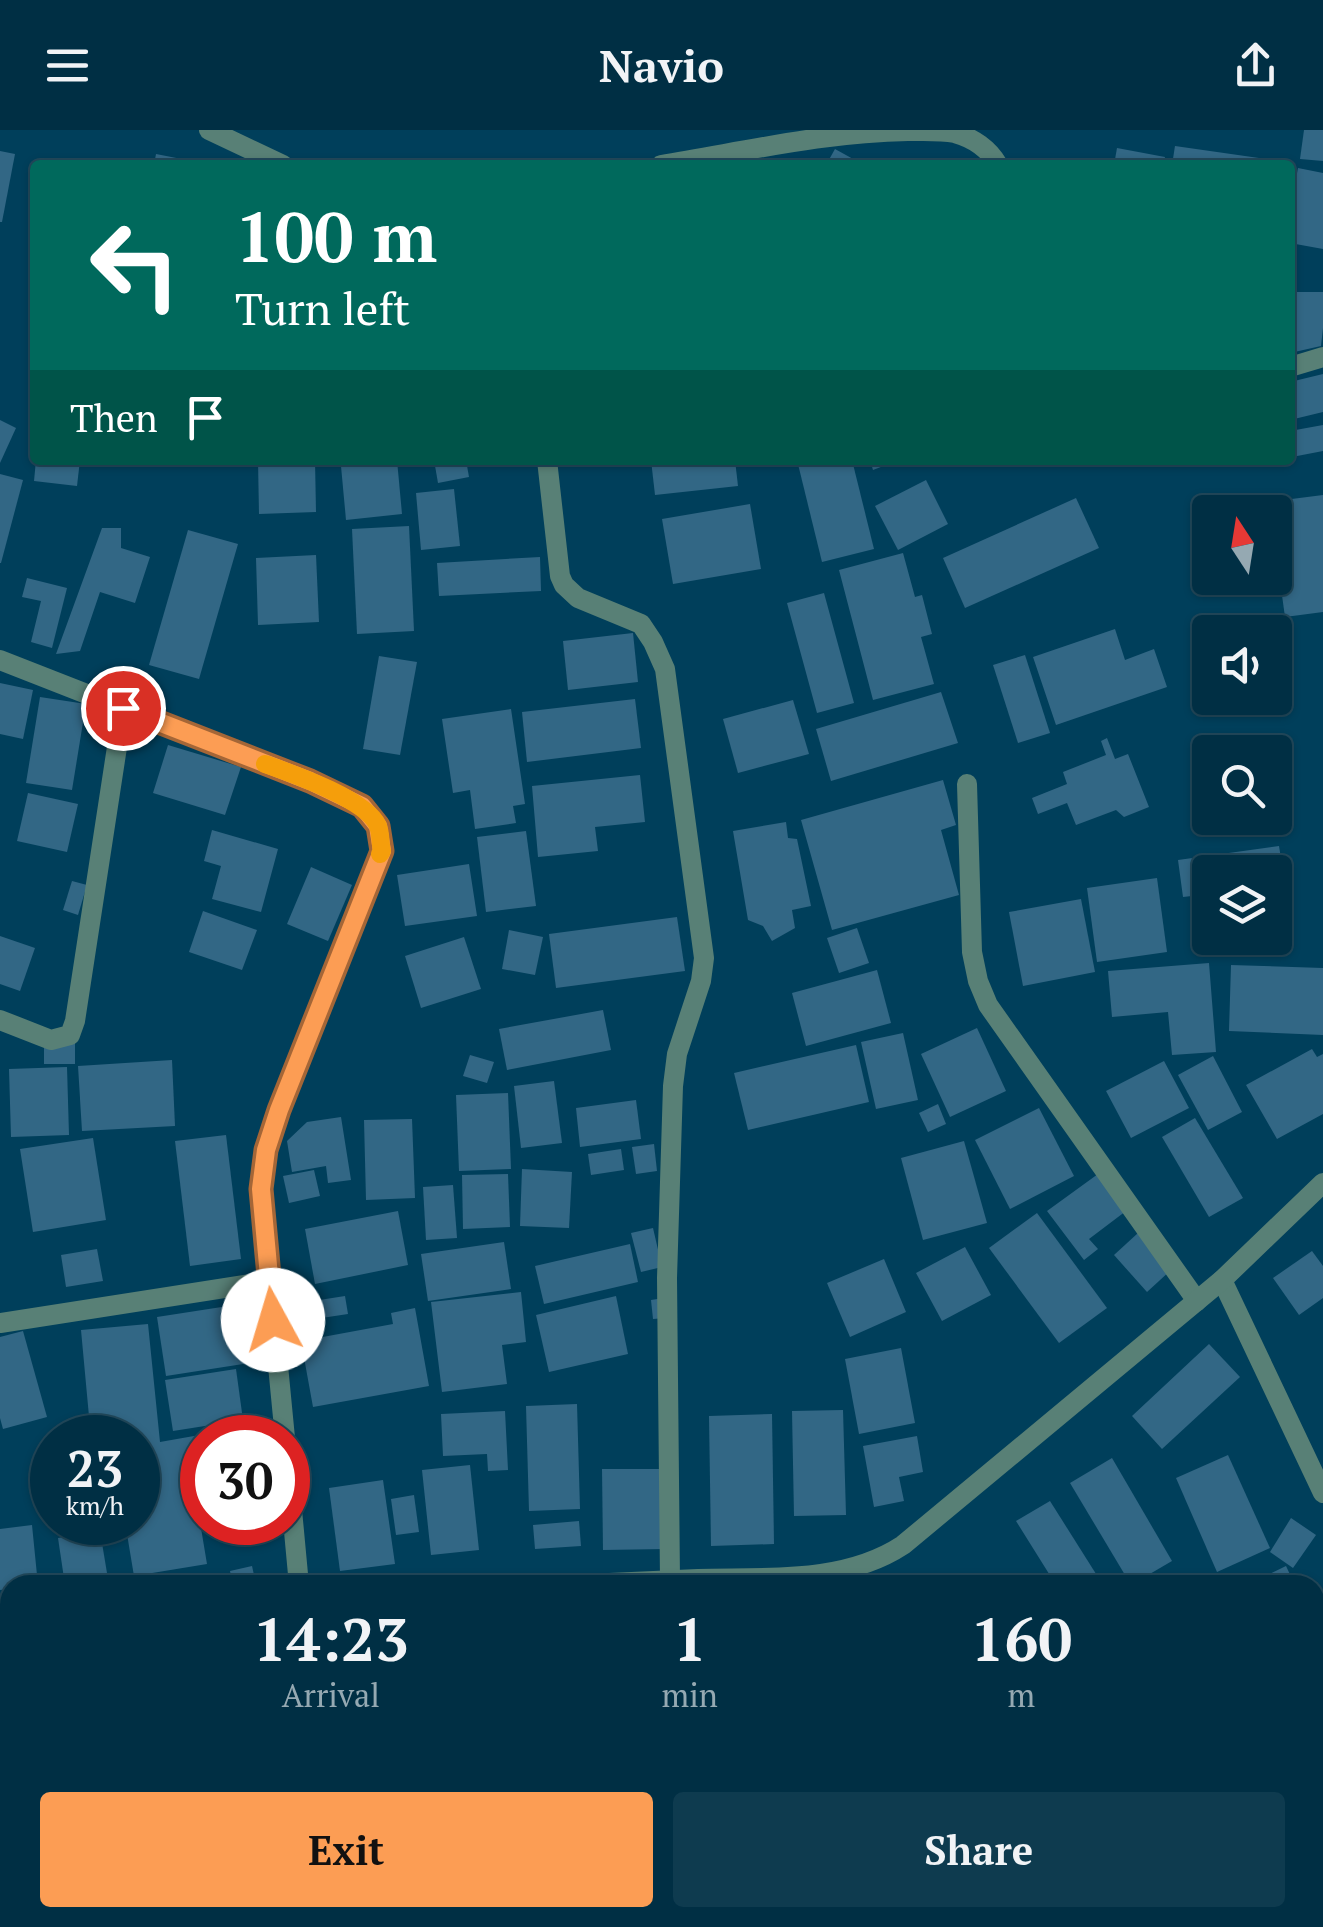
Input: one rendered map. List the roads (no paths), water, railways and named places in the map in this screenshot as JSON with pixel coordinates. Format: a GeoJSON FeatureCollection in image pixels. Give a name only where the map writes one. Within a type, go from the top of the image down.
{"type":"FeatureCollection","features":[{"type":"Feature","properties":{"kind":"street"},"geometry":{"type":"LineString","coordinates":[[209,130],[272,160]]}},
{"type":"Feature","properties":{"kind":"street"},"geometry":{"type":"LineString","coordinates":[[692,160],[869,132],[934,130],[976,142],[995,160]]}},
{"type":"Feature","properties":{"kind":"street"},"geometry":{"type":"LineString","coordinates":[[1295,365],[1323,357]]}},
{"type":"Feature","properties":{"kind":"street"},"geometry":{"type":"LineString","coordinates":[[547,465],[564,585],[578,598],[641,624],[664,669],[704,958],[677,1054],[673,1086],[667,1278],[670,1575]]}},
{"type":"Feature","properties":{"kind":"street"},"geometry":{"type":"LineString","coordinates":[[0,660],[310,781],[362,806],[378,826],[382,851],[266,1150],[261,1189],[282,1415]]}},
{"type":"Feature","properties":{"kind":"street"},"geometry":{"type":"LineString","coordinates":[[0,1020],[51,1040],[70,1035],[123,708]]}},
{"type":"Feature","properties":{"kind":"street"},"geometry":{"type":"LineString","coordinates":[[967,784],[972,952],[988,1006],[1197,1300]]}},
{"type":"Feature","properties":{"kind":"street"},"geometry":{"type":"LineString","coordinates":[[817,1575],[882,1558],[903,1545],[1222,1280],[1323,1182]]}},
{"type":"Feature","properties":{"kind":"street"},"geometry":{"type":"LineString","coordinates":[[1222,1280],[1323,1493]]}},
{"type":"Feature","properties":{"kind":"street"},"geometry":{"type":"LineString","coordinates":[[0,1323],[269,1281]]}},
{"type":"Feature","properties":{"kind":"street"},"geometry":{"type":"LineString","coordinates":[[295,1545],[298,1575]]}}]}
